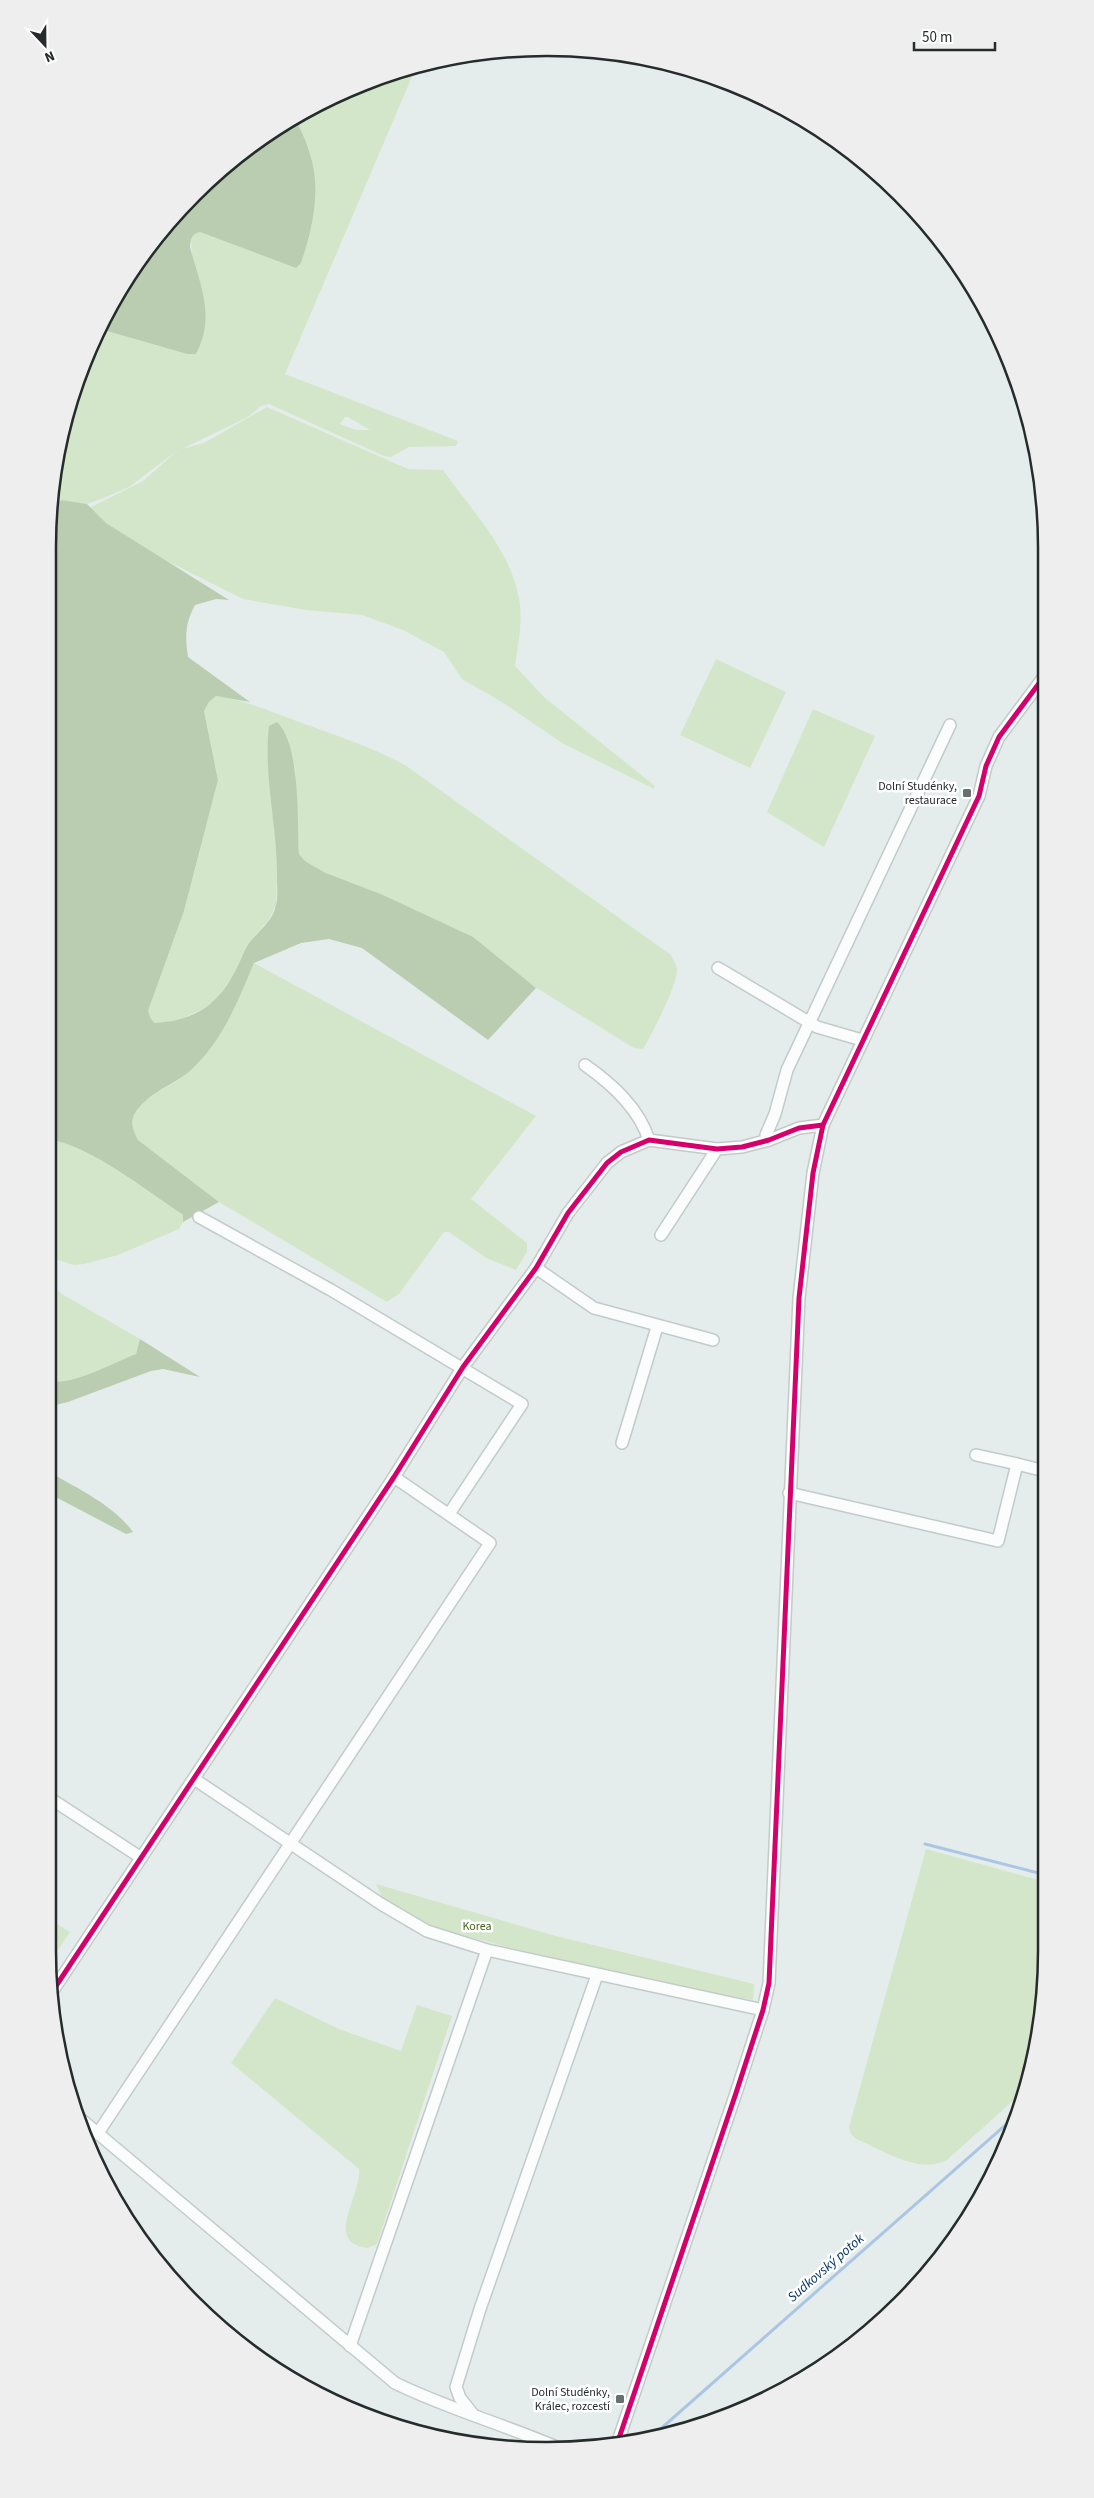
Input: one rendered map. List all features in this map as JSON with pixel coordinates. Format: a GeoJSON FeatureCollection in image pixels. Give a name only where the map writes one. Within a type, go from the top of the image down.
{"type":"FeatureCollection","features":[{"type":"Feature","properties":{"kind":"street"},"geometry":{"type":"LineString","coordinates":[[620,2436],[763,2010],[768,1983],[799,1298],[813,1174],[823,1125],[979,796],[986,766],[999,737],[1038,685]]}},
{"type":"Feature","properties":{"kind":"street"},"geometry":{"type":"LineString","coordinates":[[769,1140],[767,1131],[775,1114],[787,1070],[950,725]]}},
{"type":"Feature","properties":{"kind":"street"},"geometry":{"type":"LineString","coordinates":[[718,968],[809,1023],[829,1032],[862,1040]]}},
{"type":"Feature","properties":{"kind":"street"},"geometry":{"type":"LineString","coordinates":[[585,1065],[609,1082],[631,1107],[644,1124],[649,1140]]}},
{"type":"Feature","properties":{"kind":"street"},"geometry":{"type":"LineString","coordinates":[[57,1984],[394,1477],[463,1367],[536,1268],[568,1213],[607,1163],[621,1152],[649,1140],[717,1149],[769,1140],[799,1128],[823,1125]]}},
{"type":"Feature","properties":{"kind":"street"},"geometry":{"type":"LineString","coordinates":[[661,1235],[717,1149]]}},
{"type":"Feature","properties":{"kind":"street"},"geometry":{"type":"LineString","coordinates":[[200,1217],[463,1367],[522,1404],[449,1514]]}},
{"type":"Feature","properties":{"kind":"street"},"geometry":{"type":"LineString","coordinates":[[536,1268],[594,1308],[713,1340]]}},
{"type":"Feature","properties":{"kind":"street"},"geometry":{"type":"LineString","coordinates":[[622,1443],[657,1326]]}},
{"type":"Feature","properties":{"kind":"street"},"geometry":{"type":"LineString","coordinates":[[976,1455],[1038,1469]]}},
{"type":"Feature","properties":{"kind":"street"},"geometry":{"type":"LineString","coordinates":[[789,1493],[998,1541],[1017,1464]]}},
{"type":"Feature","properties":{"kind":"street"},"geometry":{"type":"LineString","coordinates":[[98,2133],[490,1543],[394,1477]]}},
{"type":"Feature","properties":{"kind":"street"},"geometry":{"type":"LineString","coordinates":[[194,1779],[381,1904],[427,1931],[487,1950],[763,2010]]}},
{"type":"Feature","properties":{"kind":"street"},"geometry":{"type":"LineString","coordinates":[[56,1802],[140,1857]]}},
{"type":"Feature","properties":{"kind":"street"},"geometry":{"type":"LineString","coordinates":[[350,2346],[487,1950]]}},
{"type":"Feature","properties":{"kind":"street"},"geometry":{"type":"LineString","coordinates":[[472,2413],[460,2398],[456,2387],[480,2309],[597,1974]]}},
{"type":"Feature","properties":{"kind":"street"},"geometry":{"type":"LineString","coordinates":[[88,2125],[395,2383],[425,2398],[472,2413],[543,2442]]}},
{"type":"Feature","properties":{"kind":"green space"},"geometry":{"type":"Polygon","coordinates":[[[413,75],[285,374],[458,441],[456,446],[409,447],[391,457],[384,456],[269,404],[261,406],[248,417],[182,449],[204,443],[267,407],[408,469],[443,470],[490,533],[510,568],[520,605],[519,636],[515,666],[544,697],[655,786],[654,789],[562,743],[505,704],[462,679],[444,652],[403,630],[362,615],[306,610],[243,599],[161,558],[85,510],[143,481],[177,451],[129,487],[104,498],[87,504],[62,500],[58,502],[60,483],[73,420],[82,389],[107,331],[187,354],[197,354],[191,238],[194,233],[200,232],[296,268],[301,262],[309,150],[298,125],[359,94],[413,75]],[[345,417],[340,424],[356,430],[370,430],[348,417],[345,417]]]}},
{"type":"Feature","properties":{"kind":"green space"},"geometry":{"type":"Polygon","coordinates":[[[298,124],[308,147],[315,179],[312,221],[301,263],[296,268],[200,232],[195,234],[192,237],[190,247],[202,288],[206,313],[202,340],[196,354],[187,354],[107,331],[139,274],[178,223],[223,178],[274,139],[298,124]]]}},
{"type":"Feature","properties":{"kind":"green space"},"geometry":{"type":"Polygon","coordinates":[[[62,500],[87,504],[106,523],[229,600],[216,599],[195,605],[189,618],[187,630],[188,657],[250,702],[216,696],[209,702],[204,711],[218,780],[184,911],[148,1011],[151,1019],[155,1023],[172,1021],[187,1017],[212,1003],[230,981],[251,940],[274,912],[277,895],[277,860],[269,783],[268,745],[269,726],[277,722],[285,733],[294,765],[299,854],[305,861],[326,873],[383,895],[473,937],[536,988],[488,1040],[362,948],[329,939],[301,943],[254,963],[221,1034],[212,1046],[184,1076],[145,1101],[133,1118],[133,1128],[138,1140],[219,1202],[183,1222],[183,1215],[117,1170],[82,1150],[56,1141],[56,547],[58,502],[62,500]]]}},
{"type":"Feature","properties":{"kind":"green space"},"geometry":{"type":"Polygon","coordinates":[[[716,659],[786,692],[750,768],[680,735],[716,659]]]}},
{"type":"Feature","properties":{"kind":"green space"},"geometry":{"type":"Polygon","coordinates":[[[216,696],[265,709],[364,746],[405,765],[671,955],[677,968],[676,977],[663,1010],[643,1049],[634,1048],[525,981],[305,861],[299,854],[295,763],[278,854],[276,906],[269,919],[246,947],[235,973],[214,1003],[176,1022],[155,1023],[148,1011],[184,911],[218,780],[204,711],[209,702],[216,696]]]}},
{"type":"Feature","properties":{"kind":"green space"},"geometry":{"type":"Polygon","coordinates":[[[813,709],[875,736],[824,847],[767,812],[813,709]]]}},
{"type":"Feature","properties":{"kind":"green space"},"geometry":{"type":"Polygon","coordinates":[[[254,963],[536,1116],[471,1199],[527,1243],[527,1252],[516,1270],[486,1258],[449,1232],[444,1232],[399,1294],[387,1302],[219,1202],[138,1140],[132,1125],[134,1115],[139,1107],[190,1070],[210,1046],[227,1019],[254,963]]]}},
{"type":"Feature","properties":{"kind":"green space"},"geometry":{"type":"Polygon","coordinates":[[[56,1141],[82,1150],[100,1160],[183,1215],[183,1222],[179,1229],[118,1255],[74,1265],[56,1259],[56,1141]]]}},
{"type":"Feature","properties":{"kind":"green space"},"geometry":{"type":"Polygon","coordinates":[[[56,1289],[62,1294],[140,1339],[136,1354],[105,1368],[66,1381],[56,1381],[56,1289]]]}},
{"type":"Feature","properties":{"kind":"green space"},"geometry":{"type":"Polygon","coordinates":[[[140,1339],[200,1377],[163,1369],[151,1371],[56,1405],[56,1381],[78,1378],[136,1354],[140,1339]]]}},
{"type":"Feature","properties":{"kind":"green space"},"geometry":{"type":"Polygon","coordinates":[[[56,1476],[116,1513],[133,1532],[126,1534],[56,1497],[56,1476]]]}},
{"type":"Feature","properties":{"kind":"green space"},"geometry":{"type":"Polygon","coordinates":[[[926,1849],[1038,1880],[1038,1951],[1034,2015],[1015,2099],[947,2160],[936,2164],[913,2163],[889,2154],[856,2139],[851,2134],[849,2127],[926,1849]]]}},
{"type":"Feature","properties":{"kind":"green space","name":"Korea"},"geometry":{"type":"Polygon","coordinates":[[[376,1884],[556,1936],[754,1984],[753,2000],[684,1988],[555,1960],[433,1927],[383,1899],[376,1884]]]}},
{"type":"Feature","properties":{"kind":"green space"},"geometry":{"type":"Polygon","coordinates":[[[56,1923],[70,1932],[56,1953],[56,1923]]]}},
{"type":"Feature","properties":{"kind":"green space"},"geometry":{"type":"Polygon","coordinates":[[[275,1998],[339,2029],[401,2051],[417,2005],[452,2016],[377,2244],[368,2248],[355,2244],[348,2237],[346,2228],[347,2216],[355,2192],[359,2169],[231,2063],[275,1998]]]}},
{"type":"Feature","properties":{"kind":"waterway"},"geometry":{"type":"LineString","coordinates":[[925,1844],[1038,1873]]}},
{"type":"Feature","properties":{"kind":"waterway","name":"Sudkovský potok"},"geometry":{"type":"LineString","coordinates":[[662,2428],[1006,2125]]}},
{"type":"Feature","properties":{"kind":"cycle path"},"geometry":{"type":"LineString","coordinates":[[620,2436],[736,2093],[763,2010],[769,1983],[799,1298],[813,1173],[823,1125],[979,796],[986,766],[999,737],[1038,685]]}},
{"type":"Feature","properties":{"kind":"cycle path"},"geometry":{"type":"LineString","coordinates":[[57,1984],[394,1477],[463,1367],[536,1268],[568,1213],[607,1163],[621,1152],[649,1140],[717,1149],[742,1147],[769,1140],[799,1128],[823,1125]]}},
{"type":"Feature","properties":{"kind":"place","name":"Dolní Studénky, restaurace"},"geometry":{"type":"Point","coordinates":[967,793]}},
{"type":"Feature","properties":{"kind":"place","name":"Dolní Studénky, Králec, rozcestí"},"geometry":{"type":"Point","coordinates":[620,2399]}}]}
